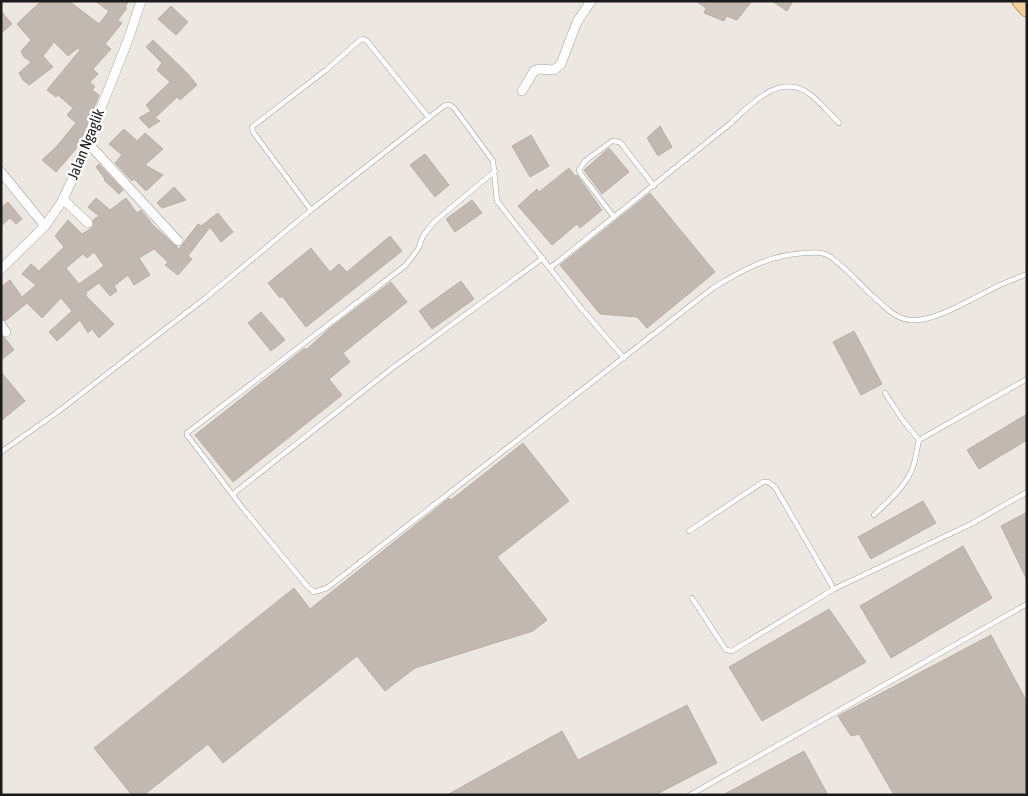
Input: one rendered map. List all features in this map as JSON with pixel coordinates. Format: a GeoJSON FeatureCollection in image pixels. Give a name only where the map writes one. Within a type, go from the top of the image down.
{"type":"FeatureCollection","features":[{"type":"Feature","properties":{"kind":"main road"},"geometry":{"type":"LineString","coordinates":[[1019,1],[1027,10]]}},
{"type":"Feature","properties":{"kind":"street","name":"Jalan Ngaglik"},"geometry":{"type":"LineString","coordinates":[[1,269],[45,226],[63,198],[128,40],[141,1]]}},
{"type":"Feature","properties":{"kind":"street"},"geometry":{"type":"LineString","coordinates":[[522,91],[534,71],[539,69],[554,70],[561,64],[577,22],[591,1]]}},
{"type":"Feature","properties":{"kind":"street"},"geometry":{"type":"LineString","coordinates":[[87,142],[178,241]]}},
{"type":"Feature","properties":{"kind":"street"},"geometry":{"type":"LineString","coordinates":[[1,172],[45,226]]}},
{"type":"Feature","properties":{"kind":"street"},"geometry":{"type":"LineString","coordinates":[[63,198],[88,222]]}},
{"type":"Feature","properties":{"kind":"lane"},"geometry":{"type":"LineString","coordinates":[[311,210],[253,132],[252,127],[326,70],[360,40],[367,41],[429,118]]}},
{"type":"Feature","properties":{"kind":"lane"},"geometry":{"type":"LineString","coordinates":[[550,268],[731,123],[756,99],[784,86],[796,87],[810,94],[839,123]]}},
{"type":"Feature","properties":{"kind":"lane"},"geometry":{"type":"LineString","coordinates":[[1,452],[55,414],[208,296],[311,210],[445,105],[450,105],[454,108],[493,161],[498,201],[581,308],[624,358]]}},
{"type":"Feature","properties":{"kind":"lane"},"geometry":{"type":"LineString","coordinates":[[614,217],[581,174],[579,170],[585,161],[612,141],[620,142],[654,186]]}},
{"type":"Feature","properties":{"kind":"lane"},"geometry":{"type":"LineString","coordinates":[[494,171],[434,222],[423,236],[418,249],[406,265],[189,431],[187,435],[249,516],[314,592],[320,591],[334,583],[713,288],[746,267],[788,254],[820,252],[829,256],[890,311],[911,320],[925,319],[950,310],[1027,274]]}},
{"type":"Feature","properties":{"kind":"lane"},"geometry":{"type":"LineString","coordinates":[[233,494],[391,369],[543,258]]}},
{"type":"Feature","properties":{"kind":"lane"},"geometry":{"type":"LineString","coordinates":[[874,515],[900,489],[905,481],[913,466],[919,440],[1027,379]]}},
{"type":"Feature","properties":{"kind":"lane"},"geometry":{"type":"LineString","coordinates":[[885,393],[919,440]]}},
{"type":"Feature","properties":{"kind":"lane"},"geometry":{"type":"LineString","coordinates":[[689,530],[763,482],[768,482],[775,487],[834,589]]}},
{"type":"Feature","properties":{"kind":"lane"},"geometry":{"type":"LineString","coordinates":[[692,598],[729,652],[834,589],[971,524],[1027,492]]}},
{"type":"Feature","properties":{"kind":"lane"},"geometry":{"type":"LineString","coordinates":[[690,795],[1027,604]]}},
{"type":"Feature","properties":{"kind":"building"},"geometry":{"type":"Polygon","coordinates":[[[41,1],[69,1],[99,24],[109,11],[95,1],[129,1],[125,7],[127,8],[118,20],[122,23],[105,44],[111,49],[93,69],[98,74],[90,82],[95,87],[92,90],[99,95],[82,138],[75,150],[56,172],[42,160],[56,147],[76,123],[67,115],[73,108],[58,95],[56,97],[47,90],[80,50],[78,48],[68,56],[54,42],[43,56],[53,67],[29,85],[23,80],[19,73],[31,62],[24,57],[21,51],[31,40],[17,24],[41,1]]]}},
{"type":"Feature","properties":{"kind":"building"},"geometry":{"type":"Polygon","coordinates":[[[696,1],[752,1],[737,20],[726,16],[724,21],[704,13],[706,8],[696,1]]]}},
{"type":"Feature","properties":{"kind":"building"},"geometry":{"type":"Polygon","coordinates":[[[772,1],[793,1],[787,11],[772,1]]]}},
{"type":"Feature","properties":{"kind":"building"},"geometry":{"type":"Polygon","coordinates":[[[171,6],[188,22],[176,35],[158,19],[171,6]]]}},
{"type":"Feature","properties":{"kind":"building"},"geometry":{"type":"Polygon","coordinates":[[[1,11],[12,24],[1,33],[1,11]]]}},
{"type":"Feature","properties":{"kind":"building"},"geometry":{"type":"Polygon","coordinates":[[[153,40],[197,85],[180,100],[177,97],[155,118],[160,121],[149,128],[139,118],[151,111],[146,105],[170,82],[157,70],[162,63],[146,47],[153,40]]]}},
{"type":"Feature","properties":{"kind":"building"},"geometry":{"type":"Polygon","coordinates":[[[660,126],[672,147],[658,156],[647,138],[660,126]]]}},
{"type":"Feature","properties":{"kind":"building"},"geometry":{"type":"Polygon","coordinates":[[[124,129],[137,141],[145,133],[163,149],[145,165],[163,175],[146,191],[134,179],[132,181],[115,163],[122,155],[109,144],[124,129]]]}},
{"type":"Feature","properties":{"kind":"building"},"geometry":{"type":"Polygon","coordinates":[[[531,135],[549,166],[530,177],[512,146],[531,135]]]}},
{"type":"Feature","properties":{"kind":"building"},"geometry":{"type":"Polygon","coordinates":[[[609,148],[629,172],[602,194],[584,170],[609,148]]]}},
{"type":"Feature","properties":{"kind":"building"},"geometry":{"type":"Polygon","coordinates":[[[425,154],[449,185],[435,197],[410,165],[425,154]]]}},
{"type":"Feature","properties":{"kind":"building"},"geometry":{"type":"Polygon","coordinates":[[[99,164],[123,190],[119,194],[104,180],[96,167],[99,164]]]}},
{"type":"Feature","properties":{"kind":"building"},"geometry":{"type":"Polygon","coordinates":[[[569,168],[575,176],[577,175],[602,210],[580,228],[577,224],[552,245],[518,206],[537,189],[539,192],[569,168]]]}},
{"type":"Feature","properties":{"kind":"building"},"geometry":{"type":"Polygon","coordinates":[[[174,187],[186,200],[162,208],[157,203],[174,187]]]}},
{"type":"Feature","properties":{"kind":"building"},"geometry":{"type":"Polygon","coordinates":[[[650,193],[715,272],[647,328],[637,317],[600,314],[560,265],[650,193]]]}},
{"type":"Feature","properties":{"kind":"building"},"geometry":{"type":"Polygon","coordinates":[[[96,198],[110,210],[126,198],[137,213],[141,210],[153,225],[179,249],[198,224],[201,226],[218,213],[233,232],[221,242],[210,227],[188,256],[192,259],[178,275],[165,265],[168,262],[154,249],[139,258],[150,275],[134,285],[128,275],[114,286],[117,291],[110,296],[99,283],[86,292],[87,294],[85,295],[114,324],[99,338],[92,329],[88,333],[80,320],[57,341],[49,332],[72,311],[61,298],[42,318],[27,303],[5,321],[1,319],[1,287],[10,280],[22,297],[36,285],[22,274],[31,264],[39,271],[64,247],[55,236],[68,220],[82,234],[92,228],[94,225],[93,220],[99,216],[88,207],[96,198]],[[94,252],[87,258],[83,254],[66,268],[79,284],[104,266],[94,252]]]}},
{"type":"Feature","properties":{"kind":"building"},"geometry":{"type":"Polygon","coordinates":[[[472,200],[482,213],[455,232],[446,219],[472,200]]]}},
{"type":"Feature","properties":{"kind":"building"},"geometry":{"type":"Polygon","coordinates":[[[8,202],[22,219],[16,224],[10,218],[1,226],[1,208],[8,202]]]}},
{"type":"Feature","properties":{"kind":"building"},"geometry":{"type":"Polygon","coordinates":[[[390,236],[402,251],[306,327],[282,296],[280,298],[268,283],[311,248],[330,272],[339,264],[347,272],[390,236]]]}},
{"type":"Feature","properties":{"kind":"building"},"geometry":{"type":"Polygon","coordinates":[[[461,281],[474,299],[432,329],[419,311],[461,281]]]}},
{"type":"Feature","properties":{"kind":"building"},"geometry":{"type":"Polygon","coordinates":[[[391,282],[407,302],[343,353],[350,362],[329,379],[342,395],[233,482],[195,435],[391,282]]]}},
{"type":"Feature","properties":{"kind":"building"},"geometry":{"type":"Polygon","coordinates":[[[261,312],[285,340],[271,351],[248,323],[261,312]]]}},
{"type":"Feature","properties":{"kind":"building"},"geometry":{"type":"Polygon","coordinates":[[[854,331],[882,384],[861,395],[833,342],[854,331]]]}},
{"type":"Feature","properties":{"kind":"building"},"geometry":{"type":"Polygon","coordinates":[[[1,336],[5,338],[14,350],[1,360],[1,336]]]}},
{"type":"Feature","properties":{"kind":"building"},"geometry":{"type":"Polygon","coordinates":[[[1,372],[25,401],[1,421],[1,372]]]}},
{"type":"Feature","properties":{"kind":"building"},"geometry":{"type":"Polygon","coordinates":[[[1027,414],[1027,440],[979,469],[967,450],[1027,414]]]}},
{"type":"Feature","properties":{"kind":"building"},"geometry":{"type":"Polygon","coordinates":[[[523,443],[569,501],[497,557],[547,620],[533,631],[415,668],[385,691],[357,656],[223,763],[208,744],[144,795],[132,795],[94,748],[294,588],[310,609],[449,498],[451,500],[523,443]]]}},
{"type":"Feature","properties":{"kind":"building"},"geometry":{"type":"Polygon","coordinates":[[[923,501],[936,523],[871,559],[858,537],[923,501]]]}},
{"type":"Feature","properties":{"kind":"building"},"geometry":{"type":"Polygon","coordinates":[[[1027,512],[1027,580],[1001,526],[1027,512]]]}},
{"type":"Feature","properties":{"kind":"building"},"geometry":{"type":"Polygon","coordinates":[[[963,546],[992,598],[891,658],[860,606],[963,546]]]}},
{"type":"Feature","properties":{"kind":"building"},"geometry":{"type":"Polygon","coordinates":[[[829,609],[866,662],[762,721],[729,667],[829,609]]]}},
{"type":"Feature","properties":{"kind":"building"},"geometry":{"type":"Polygon","coordinates":[[[991,635],[1027,702],[1027,795],[894,795],[859,734],[851,736],[838,716],[991,635]]]}},
{"type":"Feature","properties":{"kind":"building"},"geometry":{"type":"Polygon","coordinates":[[[687,705],[717,763],[655,795],[447,795],[562,731],[578,760],[687,705]]]}},
{"type":"Feature","properties":{"kind":"building"},"geometry":{"type":"Polygon","coordinates":[[[804,751],[828,795],[723,795],[804,751]]]}}]}
